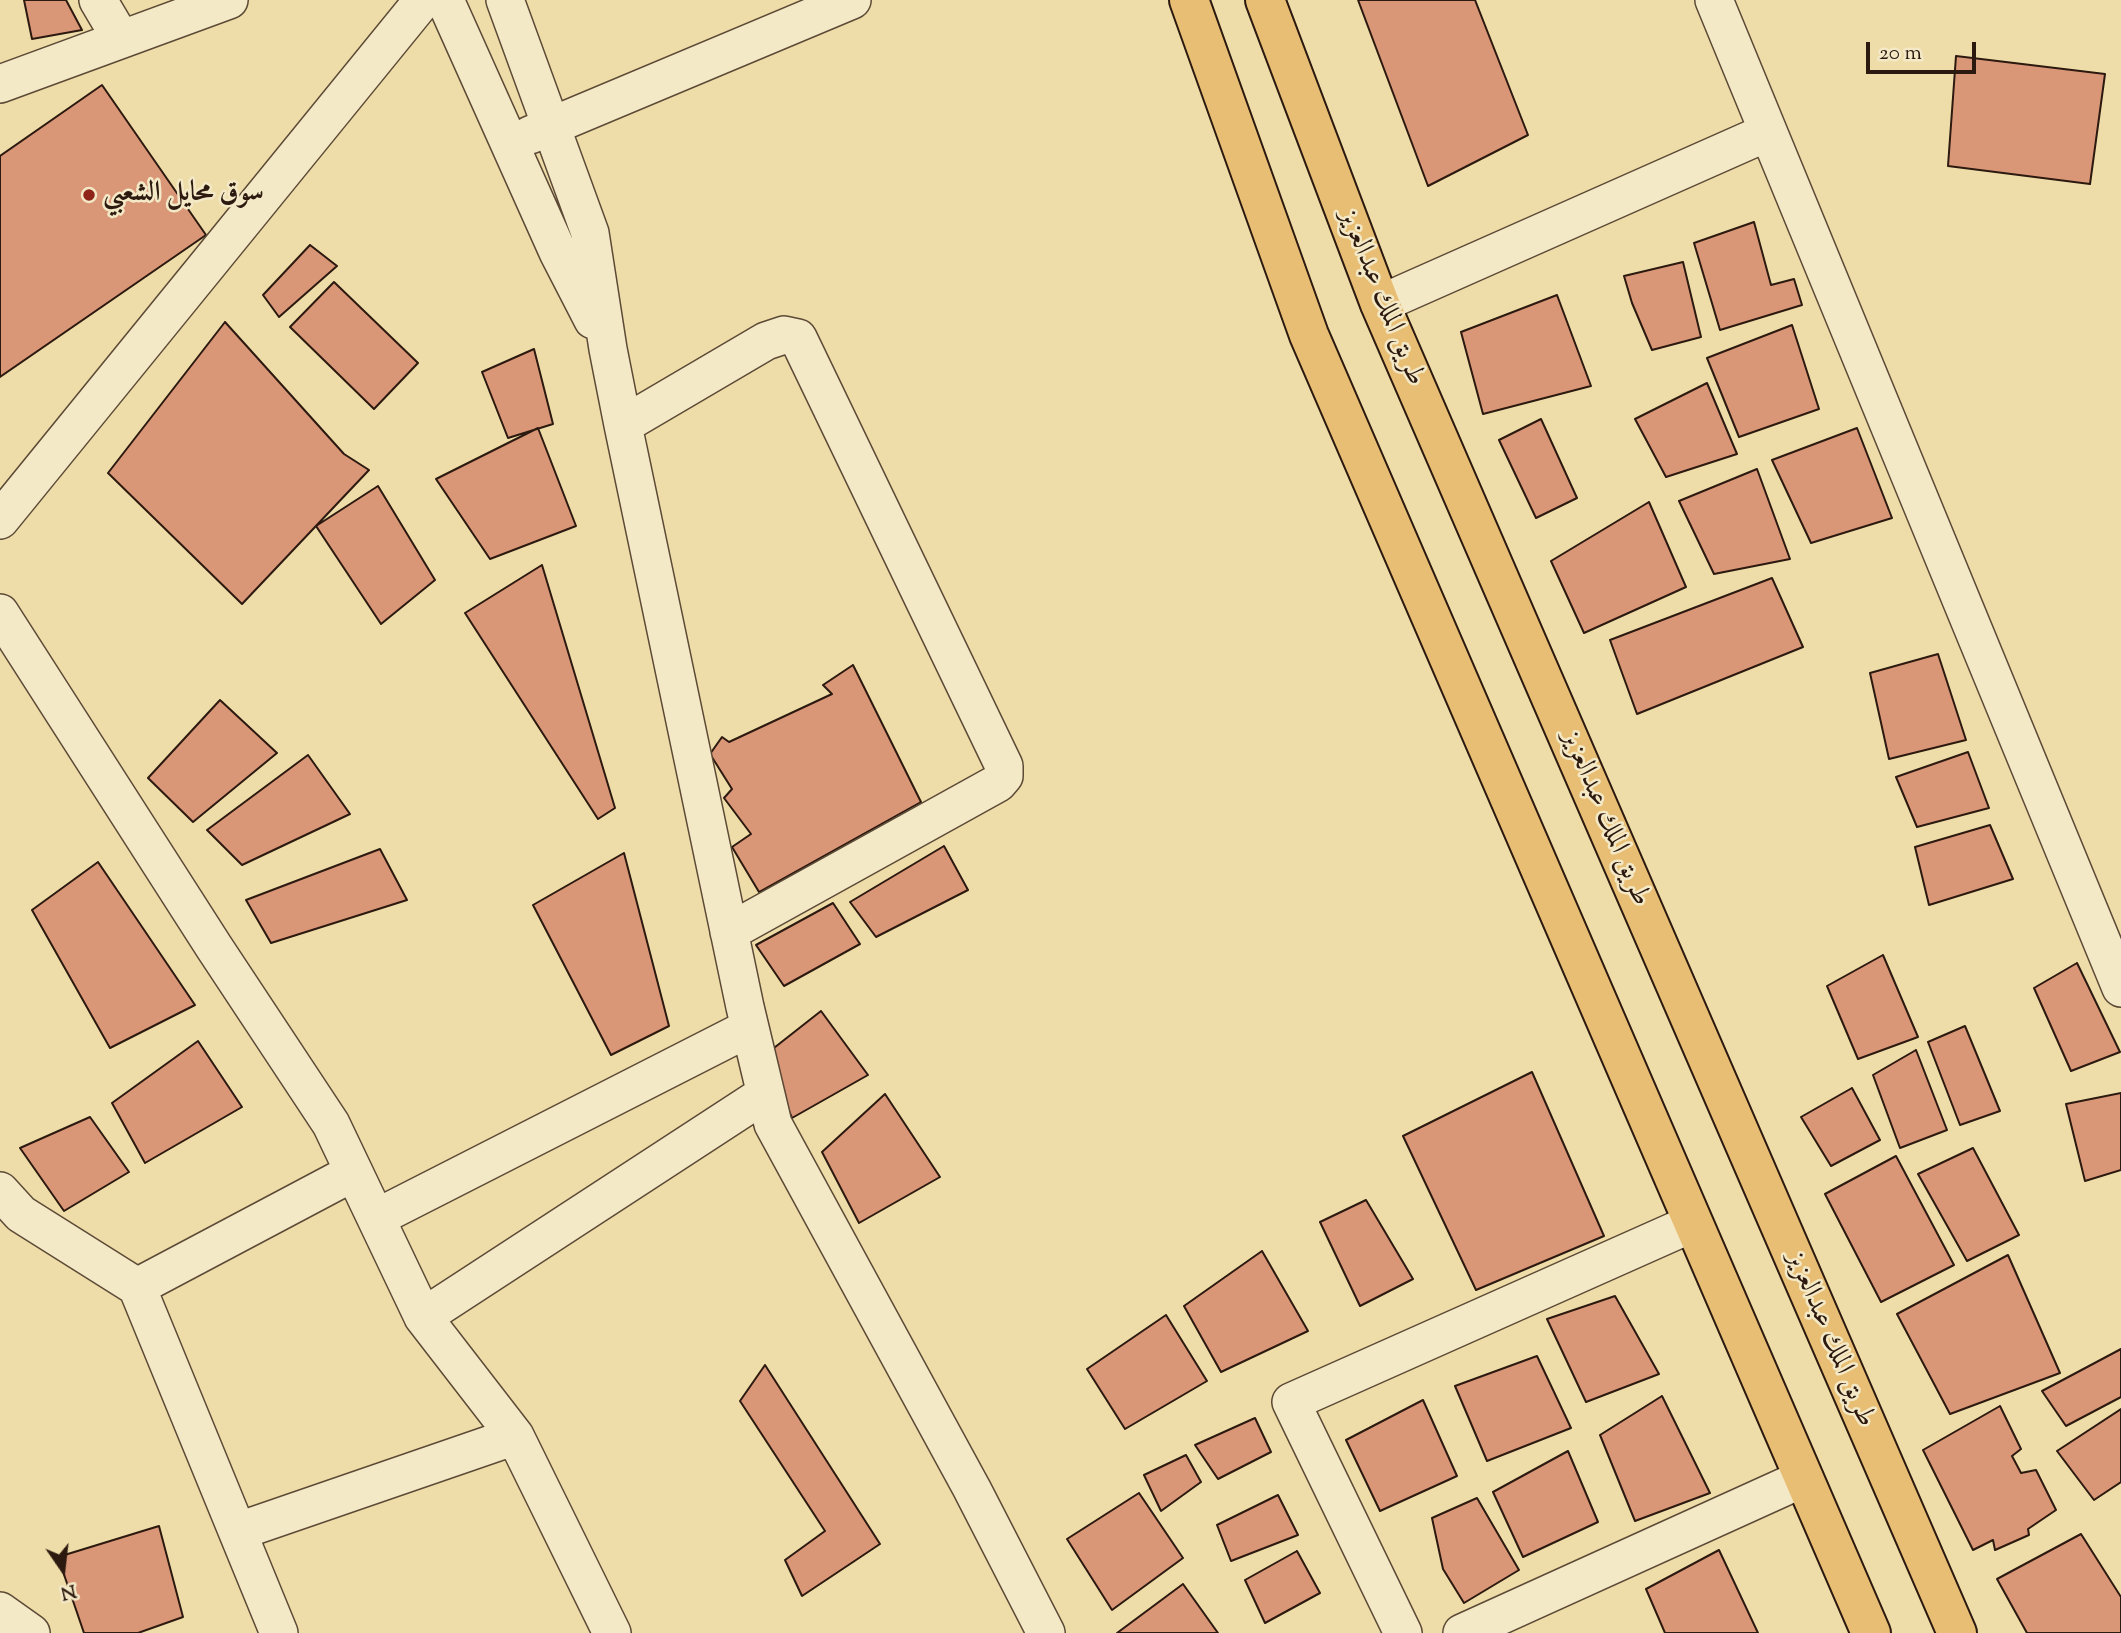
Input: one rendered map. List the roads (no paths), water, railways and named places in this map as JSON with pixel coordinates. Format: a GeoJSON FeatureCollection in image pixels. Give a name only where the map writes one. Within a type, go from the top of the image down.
{"type":"FeatureCollection","features":[{"type":"Feature","properties":{"kind":"main road"},"geometry":{"type":"LineString","coordinates":[[1189,0],[1309,335],[1871,1633]]}},
{"type":"Feature","properties":{"kind":"main road","name":"طريق الملك عبدالعزيز"},"geometry":{"type":"LineString","coordinates":[[1265,0],[1380,304],[1957,1633]]}},
{"type":"Feature","properties":{"kind":"street"},"geometry":{"type":"LineString","coordinates":[[97,0],[121,39]]}},
{"type":"Feature","properties":{"kind":"street"},"geometry":{"type":"LineString","coordinates":[[0,84],[229,0]]}},
{"type":"Feature","properties":{"kind":"street"},"geometry":{"type":"LineString","coordinates":[[0,520],[423,0]]}},
{"type":"Feature","properties":{"kind":"street"},"geometry":{"type":"LineString","coordinates":[[445,0],[558,252],[608,349]]}},
{"type":"Feature","properties":{"kind":"street"},"geometry":{"type":"LineString","coordinates":[[505,0],[590,233],[623,425],[749,1028],[773,1124],[972,1489],[1046,1633]]}},
{"type":"Feature","properties":{"kind":"street"},"geometry":{"type":"LineString","coordinates":[[510,144],[852,0]]}},
{"type":"Feature","properties":{"kind":"street"},"geometry":{"type":"LineString","coordinates":[[1714,0],[2121,988]]}},
{"type":"Feature","properties":{"kind":"street"},"geometry":{"type":"LineString","coordinates":[[1380,304],[1768,132]]}},
{"type":"Feature","properties":{"kind":"street"},"geometry":{"type":"LineString","coordinates":[[623,425],[766,341],[784,335],[798,338],[1004,766],[1004,776],[998,783],[729,932]]}},
{"type":"Feature","properties":{"kind":"street"},"geometry":{"type":"LineString","coordinates":[[0,613],[331,1124],[423,1317],[515,1436],[612,1633]]}},
{"type":"Feature","properties":{"kind":"street"},"geometry":{"type":"LineString","coordinates":[[376,1218],[749,1028]]}},
{"type":"Feature","properties":{"kind":"street"},"geometry":{"type":"LineString","coordinates":[[423,1317],[765,1094]]}},
{"type":"Feature","properties":{"kind":"street"},"geometry":{"type":"LineString","coordinates":[[137,1287],[354,1172]]}},
{"type":"Feature","properties":{"kind":"street"},"geometry":{"type":"LineString","coordinates":[[0,1191],[21,1214],[137,1287],[279,1633]]}},
{"type":"Feature","properties":{"kind":"street"},"geometry":{"type":"LineString","coordinates":[[1403,1633],[1291,1402],[1693,1223]]}},
{"type":"Feature","properties":{"kind":"street"},"geometry":{"type":"LineString","coordinates":[[239,1531],[515,1436]]}},
{"type":"Feature","properties":{"kind":"street"},"geometry":{"type":"LineString","coordinates":[[1462,1633],[1804,1478]]}},
{"type":"Feature","properties":{"kind":"street"},"geometry":{"type":"LineString","coordinates":[[0,1611],[31,1633]]}},
{"type":"Feature","properties":{"kind":"place","name":"سوق محايل الشعبي"},"geometry":{"type":"Point","coordinates":[89,195]}}]}
